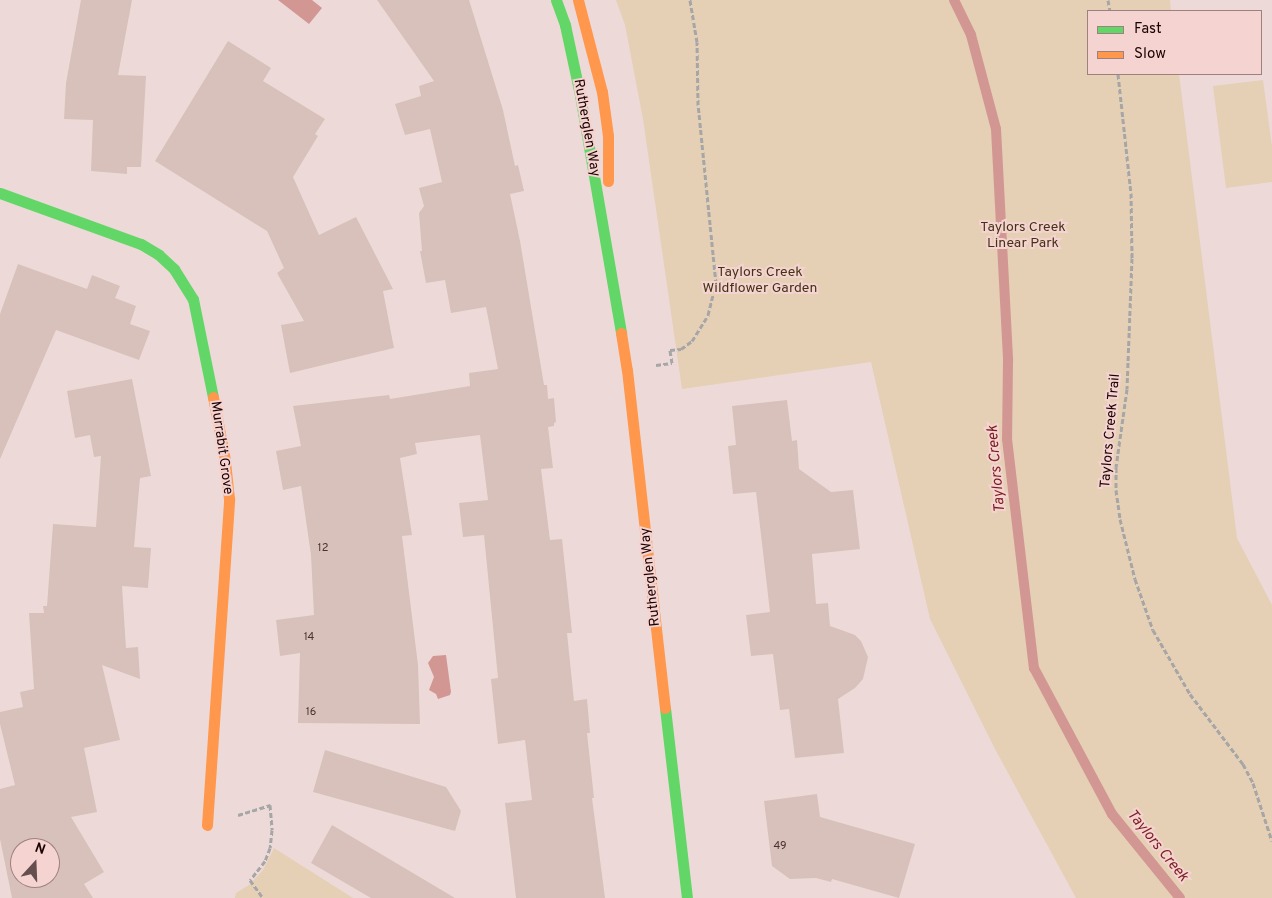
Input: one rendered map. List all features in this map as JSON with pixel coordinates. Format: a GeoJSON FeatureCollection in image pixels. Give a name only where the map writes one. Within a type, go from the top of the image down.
{"type":"FeatureCollection","features":[{"type":"Feature","properties":{"kind":"street","name":"Rutherglen Way"},"geometry":{"type":"LineString","coordinates":[[556,0],[574,62],[627,370],[687,898]]}},
{"type":"Feature","properties":{"kind":"street","name":"Rutherglen Way"},"geometry":{"type":"LineString","coordinates":[[578,0],[598,72],[608,136],[609,258]]}},
{"type":"Feature","properties":{"kind":"street","name":"Murrabit Grove"},"geometry":{"type":"LineString","coordinates":[[0,193],[141,244],[158,254],[174,269],[186,284],[193,299],[225,460],[229,499],[207,825]]}},
{"type":"Feature","properties":{"kind":"path"},"geometry":{"type":"LineString","coordinates":[[627,370],[672,363],[670,350],[681,349],[692,341],[708,315],[716,284],[698,105],[697,42],[690,0]]}},
{"type":"Feature","properties":{"kind":"path","name":"Taylors Creek Trail"},"geometry":{"type":"LineString","coordinates":[[1118,75],[1128,155],[1132,234],[1128,389],[1116,467],[1116,490],[1120,519],[1135,578],[1153,630],[1190,694],[1243,764],[1253,783],[1272,842]]}},
{"type":"Feature","properties":{"kind":"path"},"geometry":{"type":"LineString","coordinates":[[207,825],[270,805],[272,830],[270,848],[265,861],[250,880],[263,898]]}},
{"type":"Feature","properties":{"kind":"green space","name":"Taylors Creek Linear Park"},"geometry":{"type":"Polygon","coordinates":[[[616,0],[1170,0],[1171,10],[1087,10],[1087,75],[1179,75],[1237,538],[1272,605],[1272,898],[1076,898],[995,749],[930,619],[871,362],[682,389],[643,119],[625,25],[616,0]]]}},
{"type":"Feature","properties":{"kind":"green space"},"geometry":{"type":"Polygon","coordinates":[[[1263,80],[1272,146],[1272,182],[1226,188],[1213,86],[1263,80]]]}},
{"type":"Feature","properties":{"kind":"green space"},"geometry":{"type":"Polygon","coordinates":[[[274,848],[353,898],[235,898],[236,893],[249,885],[263,870],[274,848]]]}},
{"type":"Feature","properties":{"kind":"shaded area"},"geometry":{"type":"Polygon","coordinates":[[[278,0],[312,0],[322,8],[309,24],[278,0]]]}},
{"type":"Feature","properties":{"kind":"shaded area"},"geometry":{"type":"Polygon","coordinates":[[[446,655],[451,692],[450,695],[438,699],[436,694],[429,690],[434,677],[428,663],[433,656],[446,655]]]}},
{"type":"Feature","properties":{"kind":"building"},"geometry":{"type":"Polygon","coordinates":[[[81,0],[132,0],[118,75],[146,76],[141,167],[127,167],[127,174],[91,171],[93,120],[64,119],[66,83],[81,0]]]}},
{"type":"Feature","properties":{"kind":"building"},"geometry":{"type":"Polygon","coordinates":[[[377,0],[469,0],[503,110],[515,166],[518,165],[524,191],[510,194],[520,241],[544,385],[547,385],[548,399],[554,398],[556,422],[554,426],[548,427],[553,468],[541,469],[550,540],[562,539],[572,633],[567,633],[574,701],[587,699],[590,733],[587,733],[594,798],[592,798],[605,898],[516,898],[505,803],[532,800],[525,740],[498,744],[491,679],[498,678],[484,535],[463,537],[459,503],[488,500],[480,435],[415,443],[417,454],[400,458],[412,535],[402,536],[418,665],[420,724],[298,723],[300,653],[280,656],[276,620],[314,615],[311,555],[301,486],[283,490],[276,451],[301,446],[293,406],[389,395],[390,399],[470,386],[469,373],[498,369],[486,307],[451,313],[445,280],[426,283],[420,251],[422,251],[419,213],[424,206],[419,188],[442,182],[430,129],[405,135],[395,104],[421,96],[419,86],[434,81],[377,0]]]}},
{"type":"Feature","properties":{"kind":"building"},"geometry":{"type":"Polygon","coordinates":[[[228,41],[271,68],[263,81],[325,119],[315,134],[318,136],[293,177],[319,235],[356,217],[393,289],[383,291],[394,348],[290,373],[281,325],[304,321],[277,273],[284,268],[267,231],[155,161],[228,41]]]}},
{"type":"Feature","properties":{"kind":"building"},"geometry":{"type":"Polygon","coordinates":[[[18,264],[87,289],[92,275],[120,286],[115,298],[136,306],[130,324],[150,331],[139,360],[56,330],[0,459],[0,314],[18,264]]]}},
{"type":"Feature","properties":{"kind":"building"},"geometry":{"type":"Polygon","coordinates":[[[132,379],[151,476],[140,478],[134,547],[151,548],[148,588],[122,586],[126,648],[138,647],[140,679],[102,665],[120,740],[84,748],[97,812],[71,817],[104,872],[84,884],[93,898],[12,898],[0,839],[0,789],[15,785],[0,724],[0,712],[23,707],[20,692],[34,689],[29,613],[44,613],[43,606],[47,606],[53,524],[96,527],[101,456],[94,457],[90,435],[75,438],[67,391],[132,379]]]}},
{"type":"Feature","properties":{"kind":"building"},"geometry":{"type":"Polygon","coordinates":[[[787,400],[792,441],[797,440],[799,469],[831,492],[853,490],[860,549],[812,554],[816,604],[828,603],[830,626],[855,635],[861,641],[868,657],[863,679],[855,688],[838,699],[844,753],[795,758],[789,709],[780,710],[773,654],[751,656],[746,615],[770,612],[756,492],[733,494],[728,446],[736,445],[732,406],[787,400]]]}},
{"type":"Feature","properties":{"kind":"building"},"geometry":{"type":"Polygon","coordinates":[[[325,750],[446,787],[461,811],[455,831],[313,792],[325,750]]]}},
{"type":"Feature","properties":{"kind":"building"},"geometry":{"type":"Polygon","coordinates":[[[817,794],[820,817],[915,844],[899,898],[832,879],[831,882],[816,878],[790,879],[772,866],[764,801],[817,794]]]}},
{"type":"Feature","properties":{"kind":"building"},"geometry":{"type":"Polygon","coordinates":[[[332,825],[455,898],[371,898],[311,863],[332,825]]]}},
{"type":"Feature","properties":{"kind":"waterway","name":"Taylors Creek"},"geometry":{"type":"LineString","coordinates":[[954,0],[971,35],[996,129],[1008,361],[1007,439],[1034,668],[1112,814],[1180,898]]}},
{"type":"Feature","properties":{"kind":"traffic: fast"},"geometry":{"type":"LineString","coordinates":[[556,0],[565,25],[580,95],[621,333]]}},
{"type":"Feature","properties":{"kind":"traffic: fast"},"geometry":{"type":"LineString","coordinates":[[0,193],[141,244],[159,255],[174,269],[193,299],[213,397]]}},
{"type":"Feature","properties":{"kind":"traffic: fast"},"geometry":{"type":"LineString","coordinates":[[665,708],[687,898]]}},
{"type":"Feature","properties":{"kind":"traffic: slow"},"geometry":{"type":"LineString","coordinates":[[578,0],[602,92],[608,136],[608,181]]}},
{"type":"Feature","properties":{"kind":"traffic: slow"},"geometry":{"type":"LineString","coordinates":[[621,333],[627,370],[665,708]]}},
{"type":"Feature","properties":{"kind":"traffic: slow"},"geometry":{"type":"LineString","coordinates":[[207,825],[229,499],[225,460],[213,397]]}},
{"type":"Feature","properties":{"kind":"park label","name":"Taylors Creek Wildflower Garden"},"geometry":{"type":"Point","coordinates":[760,282]}}]}
